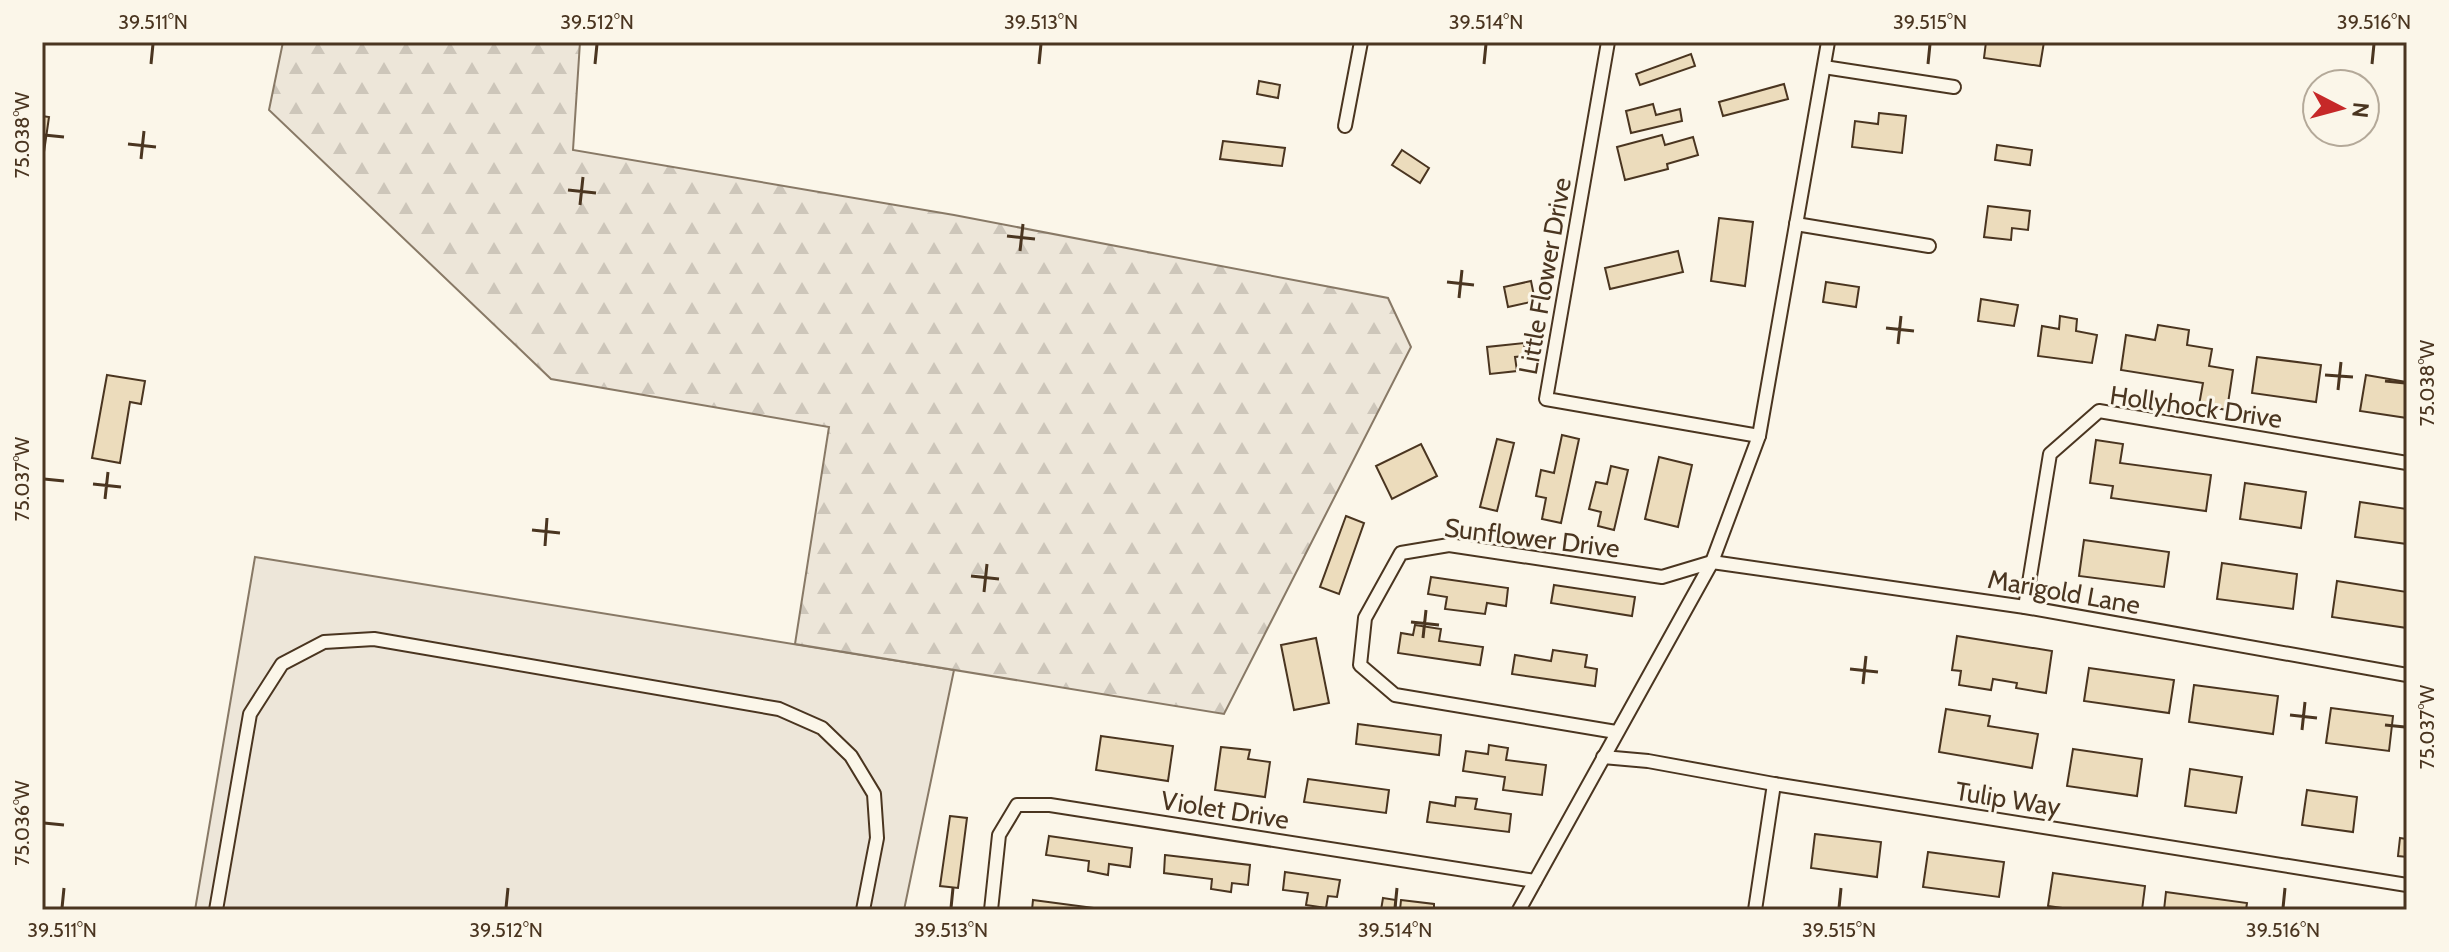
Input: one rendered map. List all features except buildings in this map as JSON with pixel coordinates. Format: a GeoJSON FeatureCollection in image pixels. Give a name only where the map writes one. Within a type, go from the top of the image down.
{"type":"FeatureCollection","features":[{"type":"Feature","properties":{"kind":"lane"},"geometry":{"type":"LineString","coordinates":[[1345,126],[1361,42]]}},
{"type":"Feature","properties":{"kind":"lane","name":"Little Flower Drive"},"geometry":{"type":"LineString","coordinates":[[1608,42],[1546,399],[1759,436]]}},
{"type":"Feature","properties":{"kind":"lane"},"geometry":{"type":"LineString","coordinates":[[1519,910],[1712,562],[1759,436],[1828,42]]}},
{"type":"Feature","properties":{"kind":"lane"},"geometry":{"type":"LineString","coordinates":[[1824,67],[1954,87]]}},
{"type":"Feature","properties":{"kind":"lane"},"geometry":{"type":"LineString","coordinates":[[1796,224],[1929,246]]}},
{"type":"Feature","properties":{"kind":"lane","name":"Hollyhock Drive"},"geometry":{"type":"LineString","coordinates":[[2025,607],[2050,454],[2099,411],[2407,463]]}},
{"type":"Feature","properties":{"kind":"lane","name":"Sunflower Drive"},"geometry":{"type":"LineString","coordinates":[[1616,732],[1395,695],[1360,665],[1365,618],[1401,553],[1449,545],[1662,577],[1712,562]]}},
{"type":"Feature","properties":{"kind":"lane","name":"Marigold Lane"},"geometry":{"type":"LineString","coordinates":[[1712,562],[2025,607],[2407,675]]}},
{"type":"Feature","properties":{"kind":"lane"},"geometry":{"type":"LineString","coordinates":[[216,910],[250,714],[282,664],[324,642],[374,639],[779,709],[822,728],[851,756],[874,794],[877,838],[863,910]]}},
{"type":"Feature","properties":{"kind":"lane","name":"Tulip Way"},"geometry":{"type":"LineString","coordinates":[[1603,757],[1648,761],[2407,885]]}},
{"type":"Feature","properties":{"kind":"lane"},"geometry":{"type":"LineString","coordinates":[[1755,910],[1774,784]]}},
{"type":"Feature","properties":{"kind":"lane","name":"Violet Drive"},"geometry":{"type":"LineString","coordinates":[[991,910],[999,835],[1017,805],[1050,805],[1535,881]]}},
{"type":"Feature","properties":{"kind":"green space"},"geometry":{"type":"Polygon","coordinates":[[[283,42],[580,42],[573,150],[954,215],[1388,298],[1411,347],[1224,714],[795,644],[829,427],[551,379],[269,110],[283,42]]]}},
{"type":"Feature","properties":{"kind":"green space"},"geometry":{"type":"Polygon","coordinates":[[[255,557],[954,670],[904,910],[195,910],[255,557]]]}}]}
